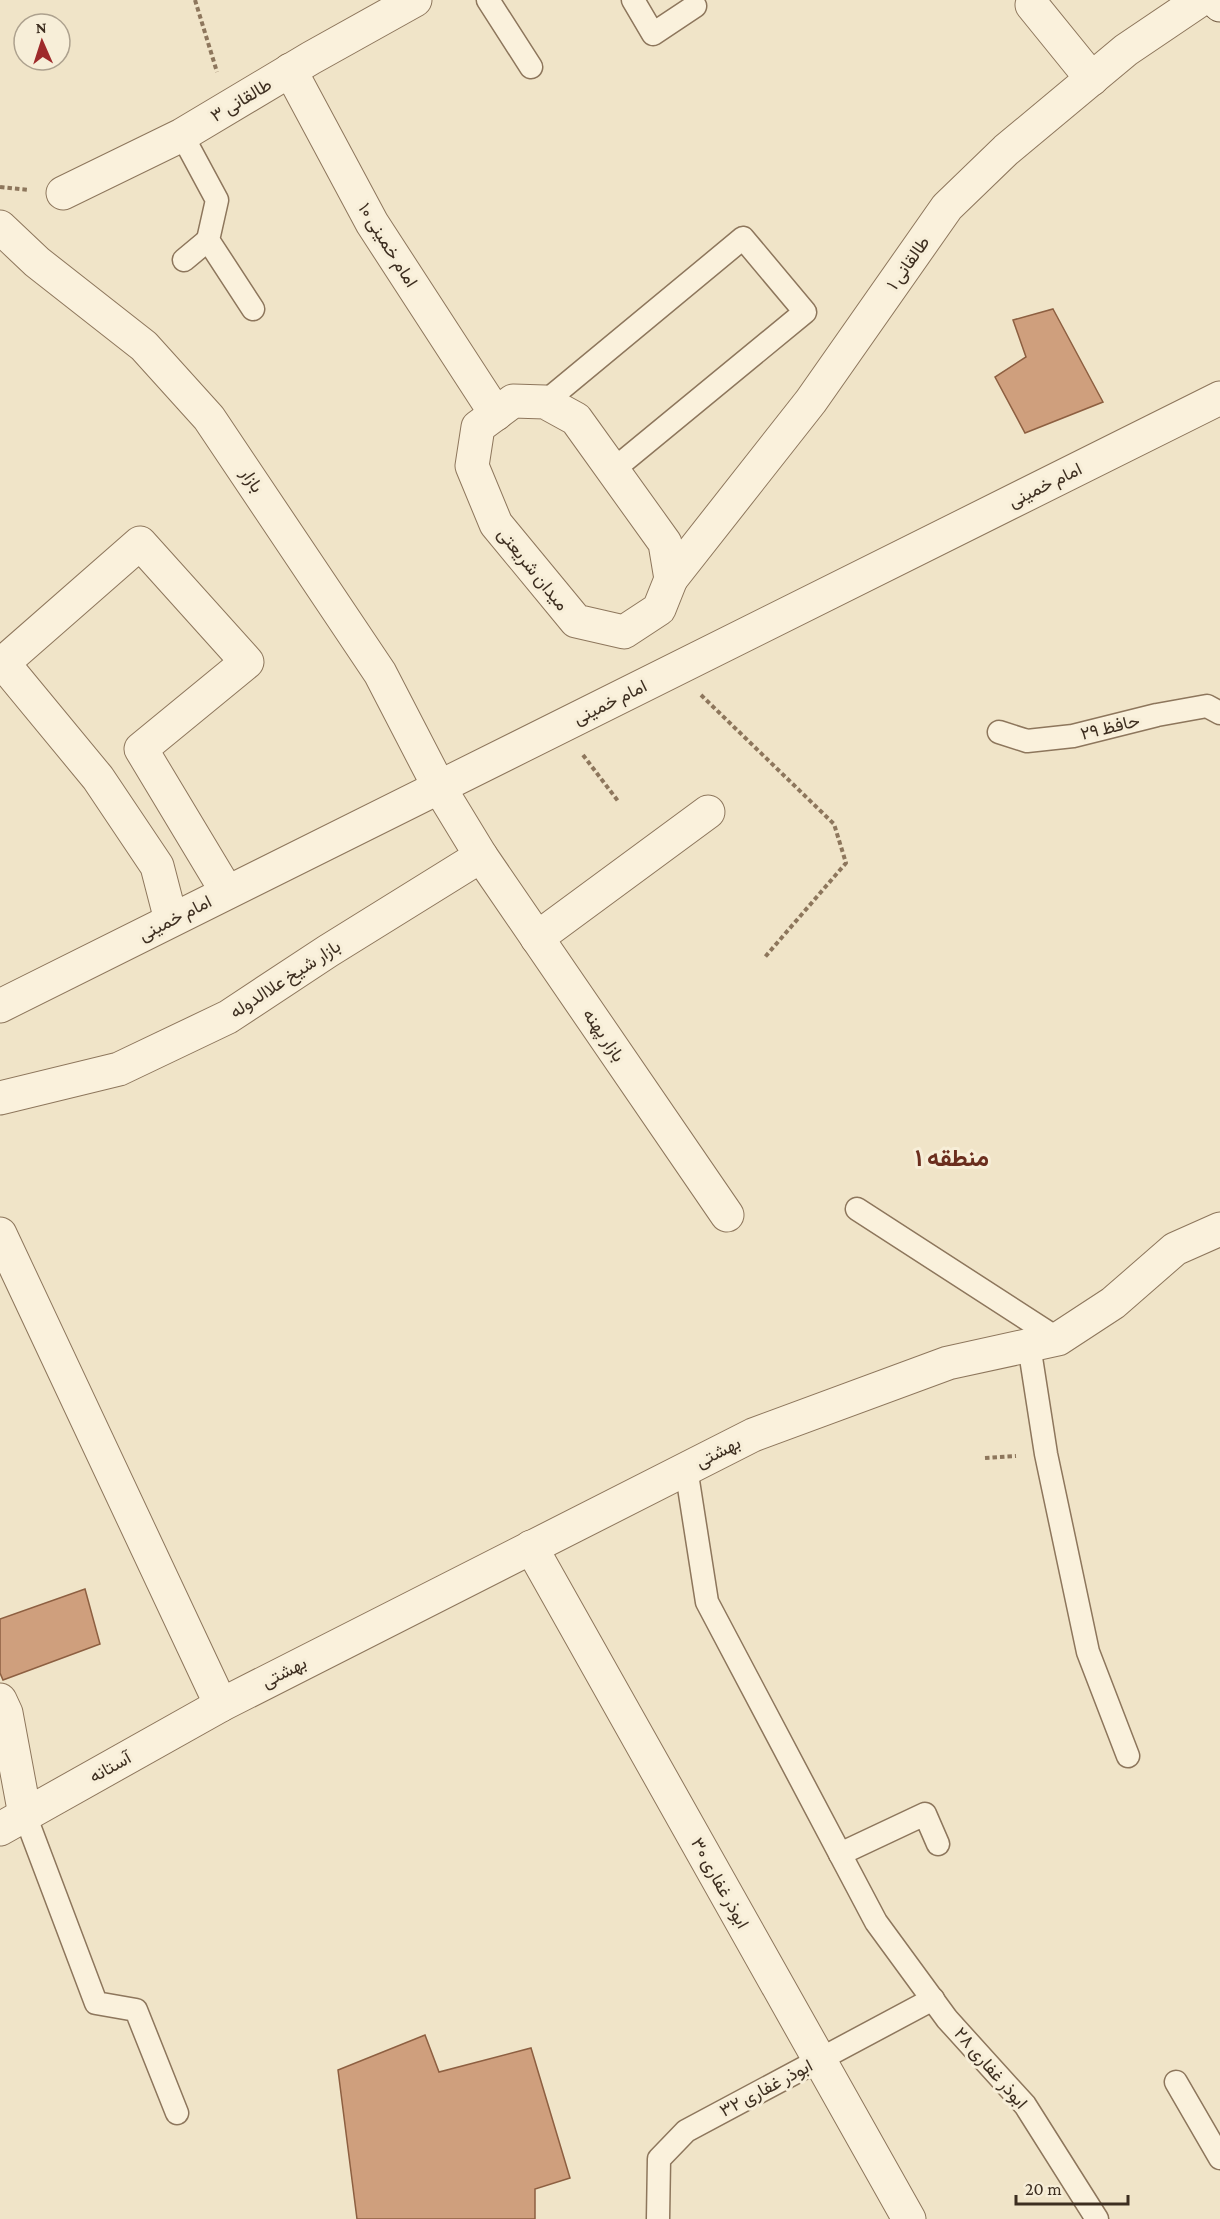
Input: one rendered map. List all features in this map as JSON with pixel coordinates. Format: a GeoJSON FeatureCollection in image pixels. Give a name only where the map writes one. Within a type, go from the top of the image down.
{"type":"FeatureCollection","features":[{"type":"Feature","properties":{"kind":"street","name":"طالقانی ۳"},"geometry":{"type":"LineString","coordinates":[[63,194],[182,135],[290,70],[415,0]]}},
{"type":"Feature","properties":{"kind":"street","name":"طالقانی ۱"},"geometry":{"type":"LineString","coordinates":[[671,579],[811,401],[947,207],[1006,150],[1126,50],[1200,0]]}},
{"type":"Feature","properties":{"kind":"street"},"geometry":{"type":"LineString","coordinates":[[1215,0],[1220,5]]}},
{"type":"Feature","properties":{"kind":"street"},"geometry":{"type":"LineString","coordinates":[[1032,5],[1092,79]]}},
{"type":"Feature","properties":{"kind":"street","name":"امام خمینی ۱۰"},"geometry":{"type":"LineString","coordinates":[[290,70],[372,223],[496,414]]}},
{"type":"Feature","properties":{"kind":"street","name":"بازار"},"geometry":{"type":"LineString","coordinates":[[0,227],[37,262],[144,346],[209,418],[380,673],[439,787]]}},
{"type":"Feature","properties":{"kind":"street","name":"امام خمینی"},"geometry":{"type":"LineString","coordinates":[[0,1006],[1220,398]]}},
{"type":"Feature","properties":{"kind":"street","name":"میدان شریعتی"},"geometry":{"type":"LineString","coordinates":[[513,401],[545,402],[576,419],[665,543],[671,579],[659,609],[624,632],[576,621],[496,524],[471,466],[478,427],[513,401]]}},
{"type":"Feature","properties":{"kind":"street"},"geometry":{"type":"LineString","coordinates":[[171,921],[157,867],[98,778],[3,663],[140,543],[248,662],[141,749],[227,892]]}},
{"type":"Feature","properties":{"kind":"street"},"geometry":{"type":"LineString","coordinates":[[439,787],[481,856]]}},
{"type":"Feature","properties":{"kind":"street"},"geometry":{"type":"LineString","coordinates":[[537,938],[708,812]]}},
{"type":"Feature","properties":{"kind":"street","name":"بازار پهنه"},"geometry":{"type":"LineString","coordinates":[[481,856],[727,1215]]}},
{"type":"Feature","properties":{"kind":"street","name":"بازار شیخ علاالدوله"},"geometry":{"type":"LineString","coordinates":[[0,1098],[119,1069],[228,1017],[328,951],[481,856]]}},
{"type":"Feature","properties":{"kind":"street","name":"بهشتی"},"geometry":{"type":"LineString","coordinates":[[221,1705],[753,1435],[948,1363],[1044,1342],[1113,1303],[1175,1249],[1220,1229]]}},
{"type":"Feature","properties":{"kind":"street"},"geometry":{"type":"LineString","coordinates":[[0,1234],[221,1705]]}},
{"type":"Feature","properties":{"kind":"street","name":"ابوذر غفاری ۳۰"},"geometry":{"type":"LineString","coordinates":[[531,1547],[909,2219]]}},
{"type":"Feature","properties":{"kind":"street"},"geometry":{"type":"LineString","coordinates":[[0,1700],[6,1713],[13,1822]]}},
{"type":"Feature","properties":{"kind":"street","name":"آستانه"},"geometry":{"type":"LineString","coordinates":[[13,1822],[221,1705]]}},
{"type":"Feature","properties":{"kind":"lane"},"geometry":{"type":"LineString","coordinates":[[488,0],[531,67]]}},
{"type":"Feature","properties":{"kind":"lane"},"geometry":{"type":"LineString","coordinates":[[633,0],[653,34],[695,6]]}},
{"type":"Feature","properties":{"kind":"lane"},"geometry":{"type":"LineString","coordinates":[[182,135],[217,200],[208,240],[184,260]]}},
{"type":"Feature","properties":{"kind":"lane"},"geometry":{"type":"LineString","coordinates":[[545,402],[743,238],[805,312],[612,470]]}},
{"type":"Feature","properties":{"kind":"lane"},"geometry":{"type":"LineString","coordinates":[[208,240],[253,309]]}},
{"type":"Feature","properties":{"kind":"lane","name":"حافظ ۲۹"},"geometry":{"type":"LineString","coordinates":[[999,732],[1027,741],[1073,736],[1157,715],[1207,706],[1220,713]]}},
{"type":"Feature","properties":{"kind":"lane"},"geometry":{"type":"LineString","coordinates":[[857,1209],[1044,1342],[1046,1454],[1088,1652],[1128,1756]]}},
{"type":"Feature","properties":{"kind":"lane","name":"ابوذر غفاری ۲۸"},"geometry":{"type":"LineString","coordinates":[[686,1468],[707,1602],[876,1923],[947,2019],[1025,2105],[1097,2219]]}},
{"type":"Feature","properties":{"kind":"lane"},"geometry":{"type":"LineString","coordinates":[[840,1854],[924,1814],[938,1844]]}},
{"type":"Feature","properties":{"kind":"lane"},"geometry":{"type":"LineString","coordinates":[[13,1822],[96,2003],[136,2010],[177,2113]]}},
{"type":"Feature","properties":{"kind":"lane","name":"ابوذر غفاری ۳۲"},"geometry":{"type":"LineString","coordinates":[[658,2219],[659,2159],[686,2131],[933,1999]]}},
{"type":"Feature","properties":{"kind":"lane"},"geometry":{"type":"LineString","coordinates":[[1176,2082],[1220,2158]]}},
{"type":"Feature","properties":{"kind":"path"},"geometry":{"type":"LineString","coordinates":[[195,0],[228,107]]}},
{"type":"Feature","properties":{"kind":"path"},"geometry":{"type":"LineString","coordinates":[[675,670],[834,824],[846,863],[765,957]]}},
{"type":"Feature","properties":{"kind":"path"},"geometry":{"type":"LineString","coordinates":[[561,726],[618,801]]}},
{"type":"Feature","properties":{"kind":"building"},"geometry":{"type":"Polygon","coordinates":[[[1053,309],[1103,402],[1025,433],[995,377],[1026,357],[1013,320],[1053,309]]]}},
{"type":"Feature","properties":{"kind":"building"},"geometry":{"type":"Polygon","coordinates":[[[85,1589],[100,1644],[3,1680],[0,1673],[0,1619],[85,1589]]]}},
{"type":"Feature","properties":{"kind":"building"},"geometry":{"type":"Polygon","coordinates":[[[425,2035],[439,2072],[531,2048],[570,2178],[535,2189],[535,2219],[357,2219],[338,2070],[425,2035]]]}},
{"type":"Feature","properties":{"kind":"district","name":"منطقه ۱"},"geometry":{"type":"Point","coordinates":[952,1158]}}]}
